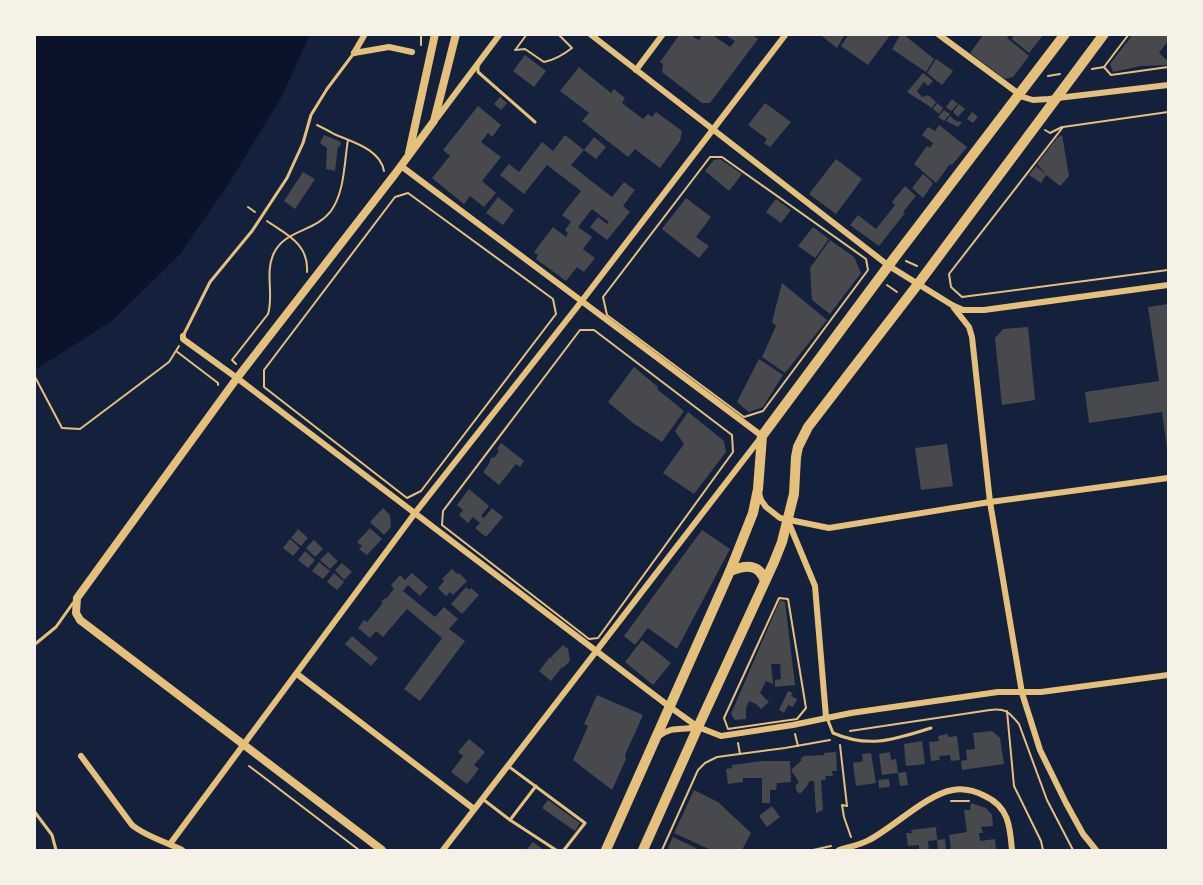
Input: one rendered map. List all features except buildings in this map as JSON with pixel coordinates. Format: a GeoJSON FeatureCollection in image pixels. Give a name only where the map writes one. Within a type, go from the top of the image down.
{"type":"FeatureCollection","features":[{"type":"Feature","properties":{"kind":"highway"},"geometry":{"type":"LineString","coordinates":[[606,850],[730,571],[753,513],[758,489],[762,436],[1065,34]]}},
{"type":"Feature","properties":{"kind":"highway"},"geometry":{"type":"LineString","coordinates":[[643,850],[782,542],[794,494],[798,447],[808,427],[918,284],[1104,34]]}},
{"type":"Feature","properties":{"kind":"highway"},"geometry":{"type":"LineString","coordinates":[[730,571],[747,566],[757,570],[765,581]]}},
{"type":"Feature","properties":{"kind":"street"},"geometry":{"type":"LineString","coordinates":[[354,53],[365,34]]}},
{"type":"Feature","properties":{"kind":"street"},"geometry":{"type":"LineString","coordinates":[[408,156],[435,34]]}},
{"type":"Feature","properties":{"kind":"street"},"geometry":{"type":"LineString","coordinates":[[434,121],[456,34]]}},
{"type":"Feature","properties":{"kind":"street"},"geometry":{"type":"LineString","coordinates":[[382,850],[80,620],[76,613],[76,598],[237,378],[500,34]]}},
{"type":"Feature","properties":{"kind":"street"},"geometry":{"type":"LineString","coordinates":[[590,34],[889,266],[963,310],[984,310],[1168,285]]}},
{"type":"Feature","properties":{"kind":"street"},"geometry":{"type":"LineString","coordinates":[[636,70],[663,34]]}},
{"type":"Feature","properties":{"kind":"street"},"geometry":{"type":"LineString","coordinates":[[170,844],[415,513],[581,302],[786,34]]}},
{"type":"Feature","properties":{"kind":"street"},"geometry":{"type":"LineString","coordinates":[[938,34],[1019,95],[1033,100],[1168,85]]}},
{"type":"Feature","properties":{"kind":"street"},"geometry":{"type":"LineString","coordinates":[[354,53],[389,47],[412,52]]}},
{"type":"Feature","properties":{"kind":"street"},"geometry":{"type":"LineString","coordinates":[[401,166],[762,436],[443,850]]}},
{"type":"Feature","properties":{"kind":"street"},"geometry":{"type":"LineString","coordinates":[[952,305],[969,327],[972,337],[990,502],[1022,693],[1040,750],[1083,834],[1096,850]]}},
{"type":"Feature","properties":{"kind":"street"},"geometry":{"type":"LineString","coordinates":[[183,337],[596,652],[698,727],[721,736],[793,725],[826,717],[998,692],[1041,692],[1168,675]]}},
{"type":"Feature","properties":{"kind":"street"},"geometry":{"type":"LineString","coordinates":[[758,489],[766,507],[780,518],[829,528],[990,502],[1168,478]]}},
{"type":"Feature","properties":{"kind":"street"},"geometry":{"type":"LineString","coordinates":[[788,520],[815,586],[826,717]]}},
{"type":"Feature","properties":{"kind":"street"},"geometry":{"type":"LineString","coordinates":[[297,674],[474,809]]}},
{"type":"Feature","properties":{"kind":"street"},"geometry":{"type":"LineString","coordinates":[[652,745],[666,730],[698,727]]}},
{"type":"Feature","properties":{"kind":"street"},"geometry":{"type":"LineString","coordinates":[[81,756],[132,825],[140,832],[182,850]]}},
{"type":"Feature","properties":{"kind":"street"},"geometry":{"type":"LineString","coordinates":[[839,850],[869,840],[928,800],[954,790],[978,793],[988,798],[1005,814],[1010,827],[1012,850]]}},
{"type":"Feature","properties":{"kind":"lane"},"geometry":{"type":"LineString","coordinates":[[183,337],[210,282],[252,231],[287,178],[303,142],[311,115],[354,53]]}},
{"type":"Feature","properties":{"kind":"lane"},"geometry":{"type":"LineString","coordinates":[[477,64],[478,72],[535,122]]}},
{"type":"Feature","properties":{"kind":"lane"},"geometry":{"type":"LineString","coordinates":[[470,74],[478,72]]}},
{"type":"Feature","properties":{"kind":"lane"},"geometry":{"type":"LineString","coordinates":[[34,645],[56,627],[76,598]]}},
{"type":"Feature","properties":{"kind":"lane"},"geometry":{"type":"LineString","coordinates":[[826,717],[833,733],[869,742],[892,740],[931,728]]}},
{"type":"Feature","properties":{"kind":"lane"},"geometry":{"type":"LineString","coordinates":[[508,766],[585,823],[564,850]]}},
{"type":"Feature","properties":{"kind":"lane"},"geometry":{"type":"LineString","coordinates":[[510,820],[536,786]]}},
{"type":"Feature","properties":{"kind":"lane"},"geometry":{"type":"LineString","coordinates":[[483,799],[556,850]]}},
{"type":"Feature","properties":{"kind":"lane"},"geometry":{"type":"LineString","coordinates":[[34,811],[52,835],[56,850]]}},
{"type":"Feature","properties":{"kind":"path"},"geometry":{"type":"LineString","coordinates":[[421,34],[422,47]]}},
{"type":"Feature","properties":{"kind":"path"},"geometry":{"type":"LineString","coordinates":[[527,34],[515,50],[525,49],[544,62],[561,56],[572,48],[558,34]]}},
{"type":"Feature","properties":{"kind":"path"},"geometry":{"type":"LineString","coordinates":[[1129,34],[1104,67],[1111,75],[1168,67]]}},
{"type":"Feature","properties":{"kind":"path"},"geometry":{"type":"LineString","coordinates":[[1168,112],[1063,127],[949,274],[951,287],[962,297],[1168,270]]}},
{"type":"Feature","properties":{"kind":"path"},"geometry":{"type":"LineString","coordinates":[[315,123],[363,147],[379,160],[383,165],[382,178]]}},
{"type":"Feature","properties":{"kind":"path"},"geometry":{"type":"LineString","coordinates":[[237,365],[232,360],[268,314],[270,308],[268,278],[273,254],[288,236],[311,228],[322,221],[332,210],[343,181],[348,140]]}},
{"type":"Feature","properties":{"kind":"path"},"geometry":{"type":"LineString","coordinates":[[722,156],[866,259],[867,270],[763,411],[744,417],[607,315],[603,297],[710,157],[722,156]]}},
{"type":"Feature","properties":{"kind":"path"},"geometry":{"type":"LineString","coordinates":[[408,193],[553,299],[556,314],[421,491],[407,498],[264,387],[264,370],[395,197],[408,193]]}},
{"type":"Feature","properties":{"kind":"path"},"geometry":{"type":"LineString","coordinates":[[248,207],[299,245],[308,261],[307,274]]}},
{"type":"Feature","properties":{"kind":"path"},"geometry":{"type":"LineString","coordinates":[[303,278],[314,265]]}},
{"type":"Feature","properties":{"kind":"path"},"geometry":{"type":"LineString","coordinates":[[580,330],[594,330],[732,435],[733,452],[598,638],[589,639],[442,525],[443,511],[580,330]]}},
{"type":"Feature","properties":{"kind":"path"},"geometry":{"type":"LineString","coordinates":[[34,375],[62,428],[80,429],[169,362],[183,337]]}},
{"type":"Feature","properties":{"kind":"path"},"geometry":{"type":"LineString","coordinates":[[176,351],[218,383],[219,394]]}},
{"type":"Feature","properties":{"kind":"path"},"geometry":{"type":"LineString","coordinates":[[779,598],[788,599],[806,708],[797,719],[728,729],[724,718],[779,598]]}},
{"type":"Feature","properties":{"kind":"path"},"geometry":{"type":"LineString","coordinates":[[848,731],[990,710],[1007,711],[1019,724],[1047,801],[1073,850]]}},
{"type":"Feature","properties":{"kind":"path"},"geometry":{"type":"LineString","coordinates":[[1007,711],[1014,786],[1041,841],[1043,850]]}},
{"type":"Feature","properties":{"kind":"path"},"geometry":{"type":"LineString","coordinates":[[839,738],[847,806],[842,805],[852,839]]}},
{"type":"Feature","properties":{"kind":"path"},"geometry":{"type":"LineString","coordinates":[[662,850],[698,770],[705,763],[717,757],[833,740]]}},
{"type":"Feature","properties":{"kind":"path"},"geometry":{"type":"LineString","coordinates":[[249,766],[359,850]]}},
{"type":"Feature","properties":{"kind":"path"},"geometry":{"type":"LineString","coordinates":[[950,801],[974,801]]}},
{"type":"Feature","properties":{"kind":"water"},"geometry":{"type":"Polygon","coordinates":[[[35,34],[310,35],[281,98],[228,185],[180,254],[113,320],[35,370],[35,34]]]}}]}
